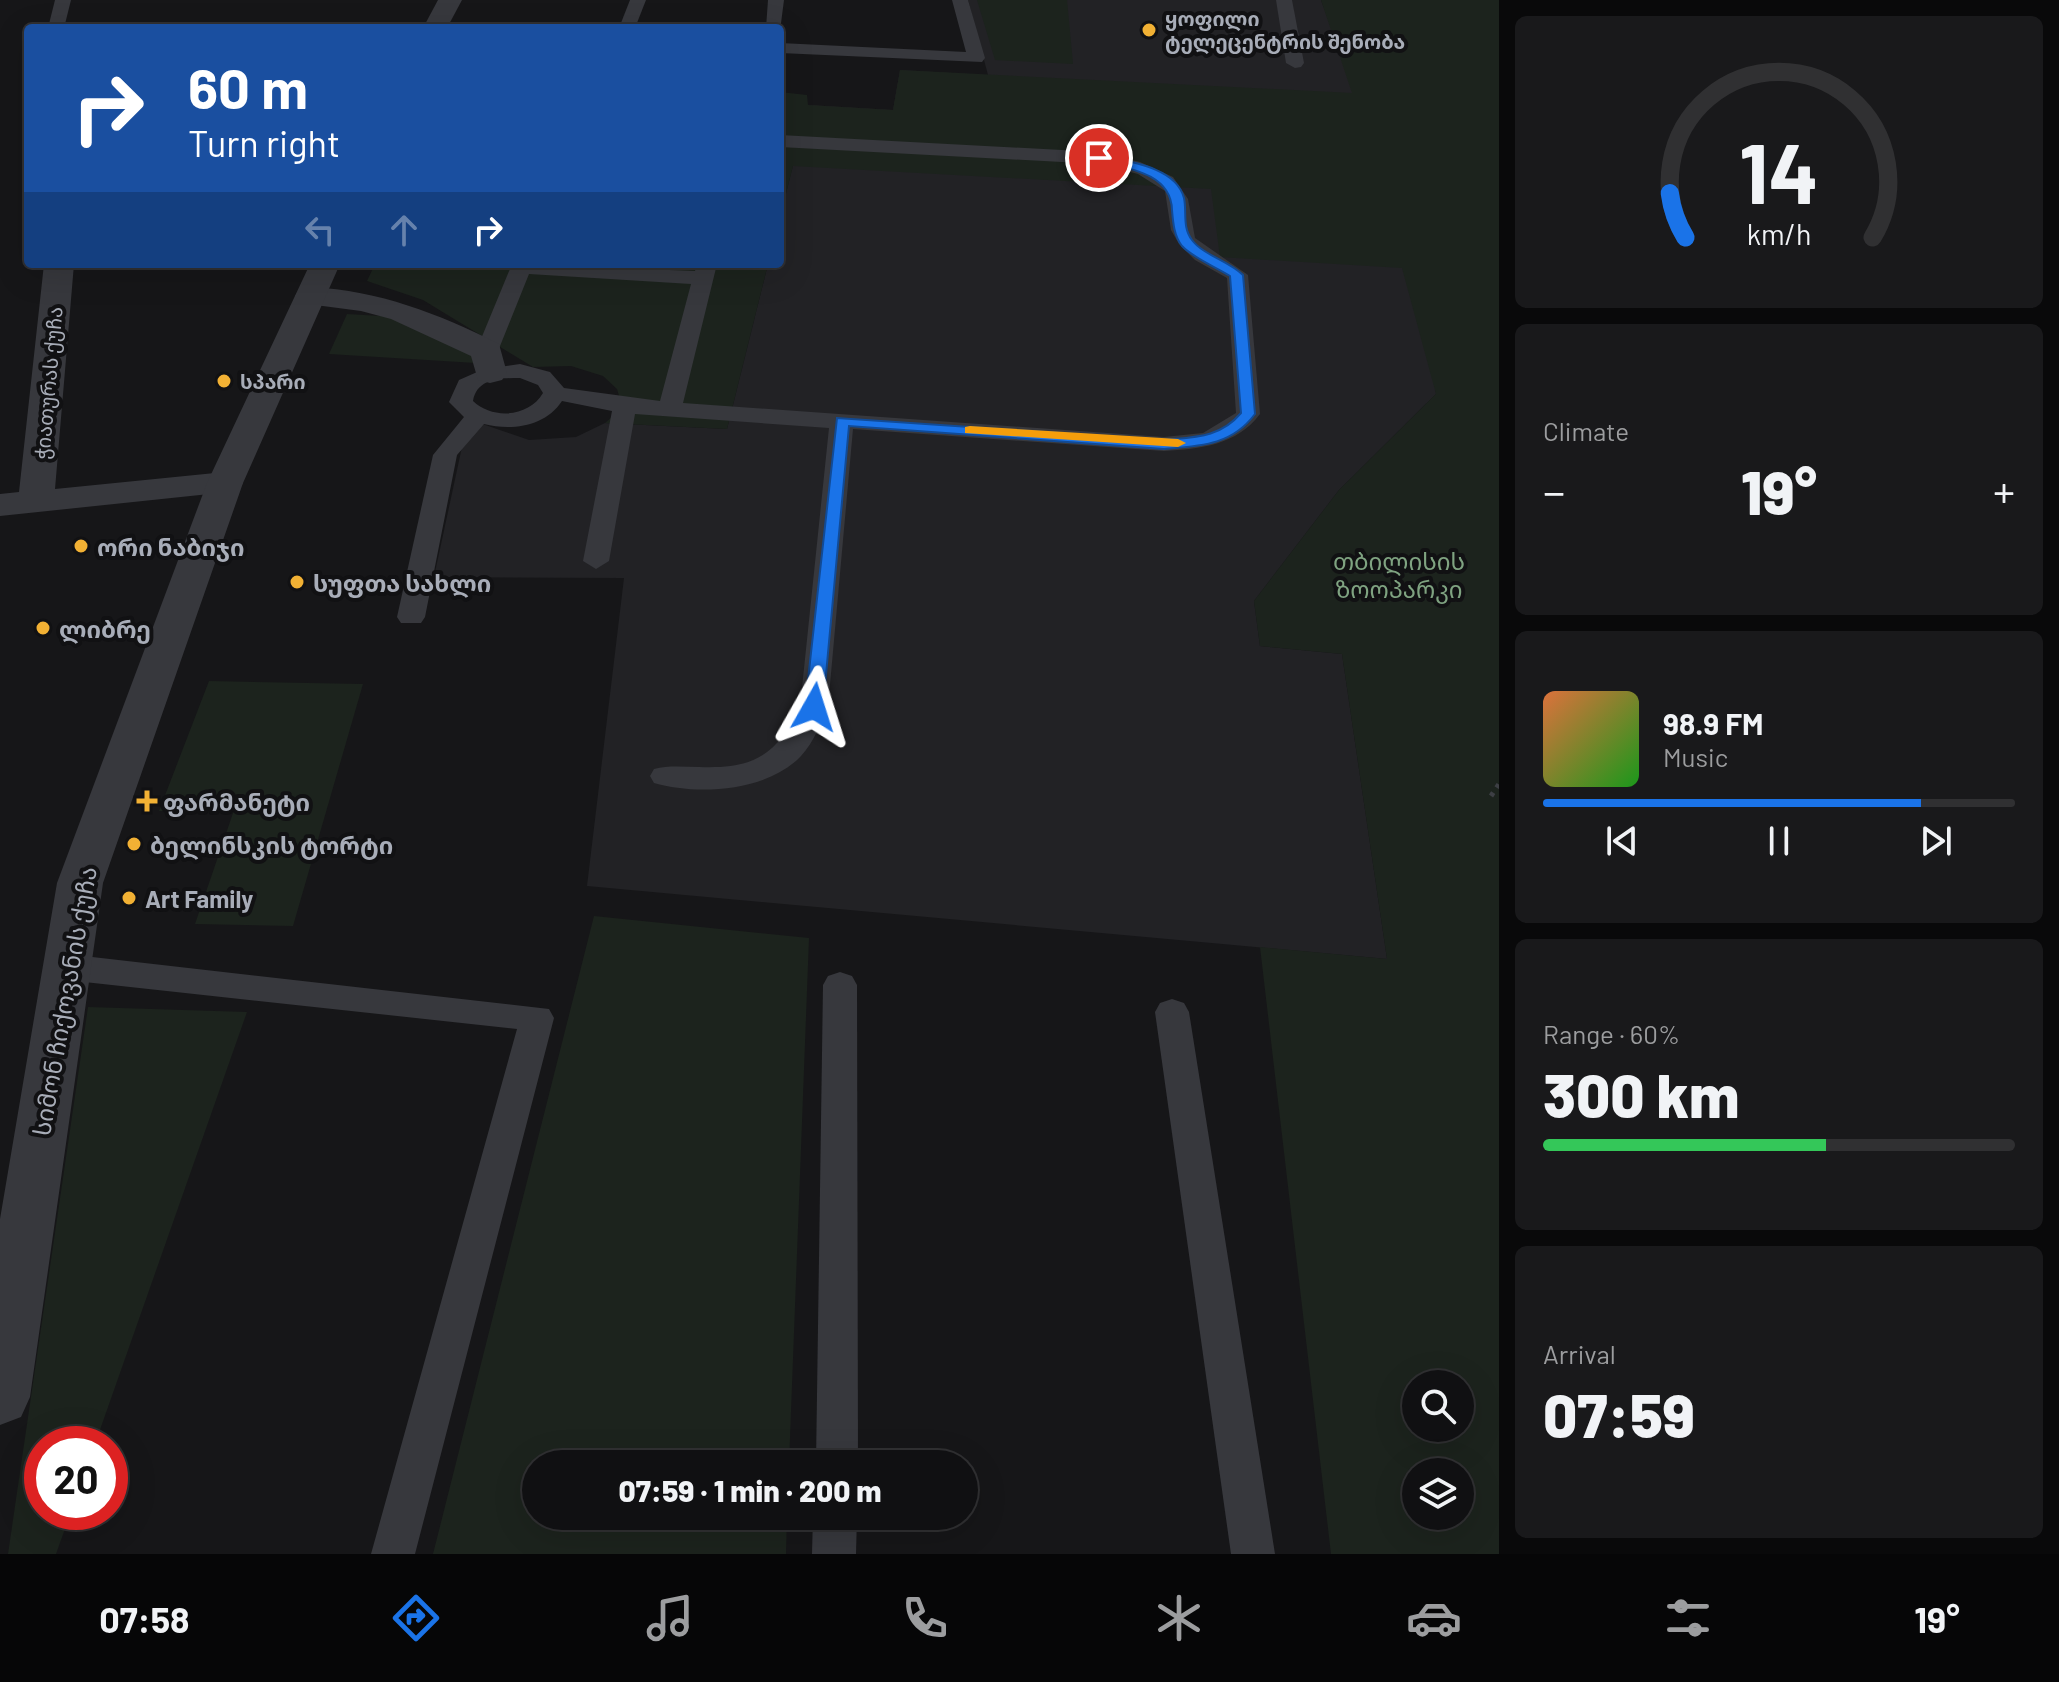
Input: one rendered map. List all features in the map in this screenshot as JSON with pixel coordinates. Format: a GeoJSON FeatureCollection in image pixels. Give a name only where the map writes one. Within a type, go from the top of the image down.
{"type":"FeatureCollection","features":[{"type":"Feature","properties":{"kind":"street"},"geometry":{"type":"LineString","coordinates":[[437,24],[450,0]]}},
{"type":"Feature","properties":{"kind":"street","name":"ჭიათურას ქუჩა"},"geometry":{"type":"LineString","coordinates":[[36,501],[59,268]]}},
{"type":"Feature","properties":{"kind":"street","name":"სიმონ ჩიქოვანის ქუჩა"},"geometry":{"type":"LineString","coordinates":[[0,1397],[80,883],[225,483],[323,268]]}},
{"type":"Feature","properties":{"kind":"street"},"geometry":{"type":"LineString","coordinates":[[311,296],[348,298],[391,306],[488,362]]}},
{"type":"Feature","properties":{"kind":"street"},"geometry":{"type":"LineString","coordinates":[[0,505],[225,483]]}},
{"type":"Feature","properties":{"kind":"lane"},"geometry":{"type":"LineString","coordinates":[[57,24],[63,0]]}},
{"type":"Feature","properties":{"kind":"lane"},"geometry":{"type":"LineString","coordinates":[[629,24],[638,0]]}},
{"type":"Feature","properties":{"kind":"lane"},"geometry":{"type":"LineString","coordinates":[[774,24],[776,0]]}},
{"type":"Feature","properties":{"kind":"lane"},"geometry":{"type":"LineString","coordinates":[[784,48],[976,58],[960,0]]}},
{"type":"Feature","properties":{"kind":"lane"},"geometry":{"type":"LineString","coordinates":[[1284,0],[1295,63]]}},
{"type":"Feature","properties":{"kind":"lane"},"geometry":{"type":"LineString","coordinates":[[488,362],[534,373],[546,379],[555,393],[625,406],[1164,444],[1210,441],[1236,428],[1248,414],[1237,275],[1187,244],[1179,226],[1178,196],[1169,183],[1144,169],[1099,158],[784,141]]}},
{"type":"Feature","properties":{"kind":"lane"},"geometry":{"type":"LineString","coordinates":[[520,268],[488,362],[461,394],[467,410],[478,416],[506,420],[534,414],[545,408],[555,393]]}},
{"type":"Feature","properties":{"kind":"lane"},"geometry":{"type":"LineString","coordinates":[[613,268],[705,271],[670,407]]}},
{"type":"Feature","properties":{"kind":"lane"},"geometry":{"type":"LineString","coordinates":[[596,561],[625,406]]}},
{"type":"Feature","properties":{"kind":"lane"},"geometry":{"type":"LineString","coordinates":[[411,617],[445,455],[451,441],[468,430],[478,416]]}},
{"type":"Feature","properties":{"kind":"lane"},"geometry":{"type":"LineString","coordinates":[[665,776],[727,779],[763,770],[791,749],[814,707],[842,421]]}},
{"type":"Feature","properties":{"kind":"lane"},"geometry":{"type":"LineString","coordinates":[[66,967],[537,1018],[393,1554]]}},
{"type":"Feature","properties":{"kind":"lane"},"geometry":{"type":"LineString","coordinates":[[837,1450],[840,985]]}},
{"type":"Feature","properties":{"kind":"lane"},"geometry":{"type":"LineString","coordinates":[[1172,1012],[1253,1554]]}},
{"type":"Feature","properties":{"kind":"lane"},"geometry":{"type":"LineString","coordinates":[[834,1554],[835,1530]]}},
{"type":"Feature","properties":{"kind":"path"},"geometry":{"type":"LineString","coordinates":[[1491,796],[1499,784]]}},
{"type":"Feature","properties":{"kind":"shaded area"},"geometry":{"type":"Polygon","coordinates":[[[968,0],[1321,0],[1426,283],[1436,394],[1339,490],[1254,601],[1260,646],[1342,654],[1387,959],[587,886],[624,578],[434,577],[468,419],[529,440],[576,437],[605,423],[727,429],[767,268],[784,268],[784,201],[808,105],[893,110],[900,70],[988,75],[968,0]]]}},
{"type":"Feature","properties":{"kind":"green space"},"geometry":{"type":"Polygon","coordinates":[[[977,0],[1067,0],[1073,64],[995,60],[977,0]]]}},
{"type":"Feature","properties":{"kind":"green space","name":"თბილისის ზოოპარკი"},"geometry":{"type":"Polygon","coordinates":[[[1321,0],[1499,0],[1499,1554],[1331,1554],[1260,947],[1387,959],[1342,654],[1260,646],[1254,601],[1339,490],[1436,394],[1402,268],[1220,257],[1211,189],[793,166],[784,201],[784,92],[807,95],[808,105],[893,110],[900,70],[1352,93],[1321,0]]]}},
{"type":"Feature","properties":{"kind":"green space"},"geometry":{"type":"Polygon","coordinates":[[[373,268],[767,268],[727,429],[605,423],[613,416],[620,399],[617,389],[603,376],[571,366],[533,367],[423,300],[367,281],[373,268]]]}},
{"type":"Feature","properties":{"kind":"green space"},"geometry":{"type":"Polygon","coordinates":[[[347,314],[398,317],[492,364],[329,354],[347,314]]]}},
{"type":"Feature","properties":{"kind":"green space"},"geometry":{"type":"Polygon","coordinates":[[[209,681],[363,684],[293,926],[195,924],[233,813],[159,811],[209,681]]]}},
{"type":"Feature","properties":{"kind":"green space"},"geometry":{"type":"Polygon","coordinates":[[[594,916],[809,938],[790,1450],[522,1450],[522,1530],[787,1530],[786,1554],[433,1554],[594,916]]]}},
{"type":"Feature","properties":{"kind":"green space"},"geometry":{"type":"Polygon","coordinates":[[[88,1007],[247,1012],[101,1426],[27,1426],[88,1007]]]}},
{"type":"Feature","properties":{"kind":"green space"},"geometry":{"type":"Polygon","coordinates":[[[24,1445],[24,1530],[65,1530],[56,1554],[8,1554],[24,1445]]]}},
{"type":"Feature","properties":{"kind":"slow traffic"},"geometry":{"type":"LineString","coordinates":[[970,430],[1178,443]]}},
{"type":"Feature","properties":{"kind":"place","name":"ყოფილი ტელეცენტრის შენობა"},"geometry":{"type":"Point","coordinates":[1149,30]}},
{"type":"Feature","properties":{"kind":"place","name":"სპარი"},"geometry":{"type":"Point","coordinates":[224,381]}},
{"type":"Feature","properties":{"kind":"place","name":"ორი ნაბიჯი"},"geometry":{"type":"Point","coordinates":[81,546]}},
{"type":"Feature","properties":{"kind":"place","name":"სუფთა სახლი"},"geometry":{"type":"Point","coordinates":[297,582]}},
{"type":"Feature","properties":{"kind":"place","name":"ლიბრე"},"geometry":{"type":"Point","coordinates":[43,628]}},
{"type":"Feature","properties":{"kind":"place","name":"ფარმანეტი"},"geometry":{"type":"Point","coordinates":[147,801]}},
{"type":"Feature","properties":{"kind":"place","name":"ბელინსკის ტორტი"},"geometry":{"type":"Point","coordinates":[134,844]}},
{"type":"Feature","properties":{"kind":"place","name":"Art Family"},"geometry":{"type":"Point","coordinates":[129,898]}},
{"type":"Feature","properties":{"kind":"route"},"geometry":{"type":"LineString","coordinates":[[814,707],[842,421],[1164,444],[1210,441],[1236,428],[1248,414],[1237,275],[1187,244],[1179,226],[1178,196],[1169,183],[1144,169],[1099,158]]}}]}
